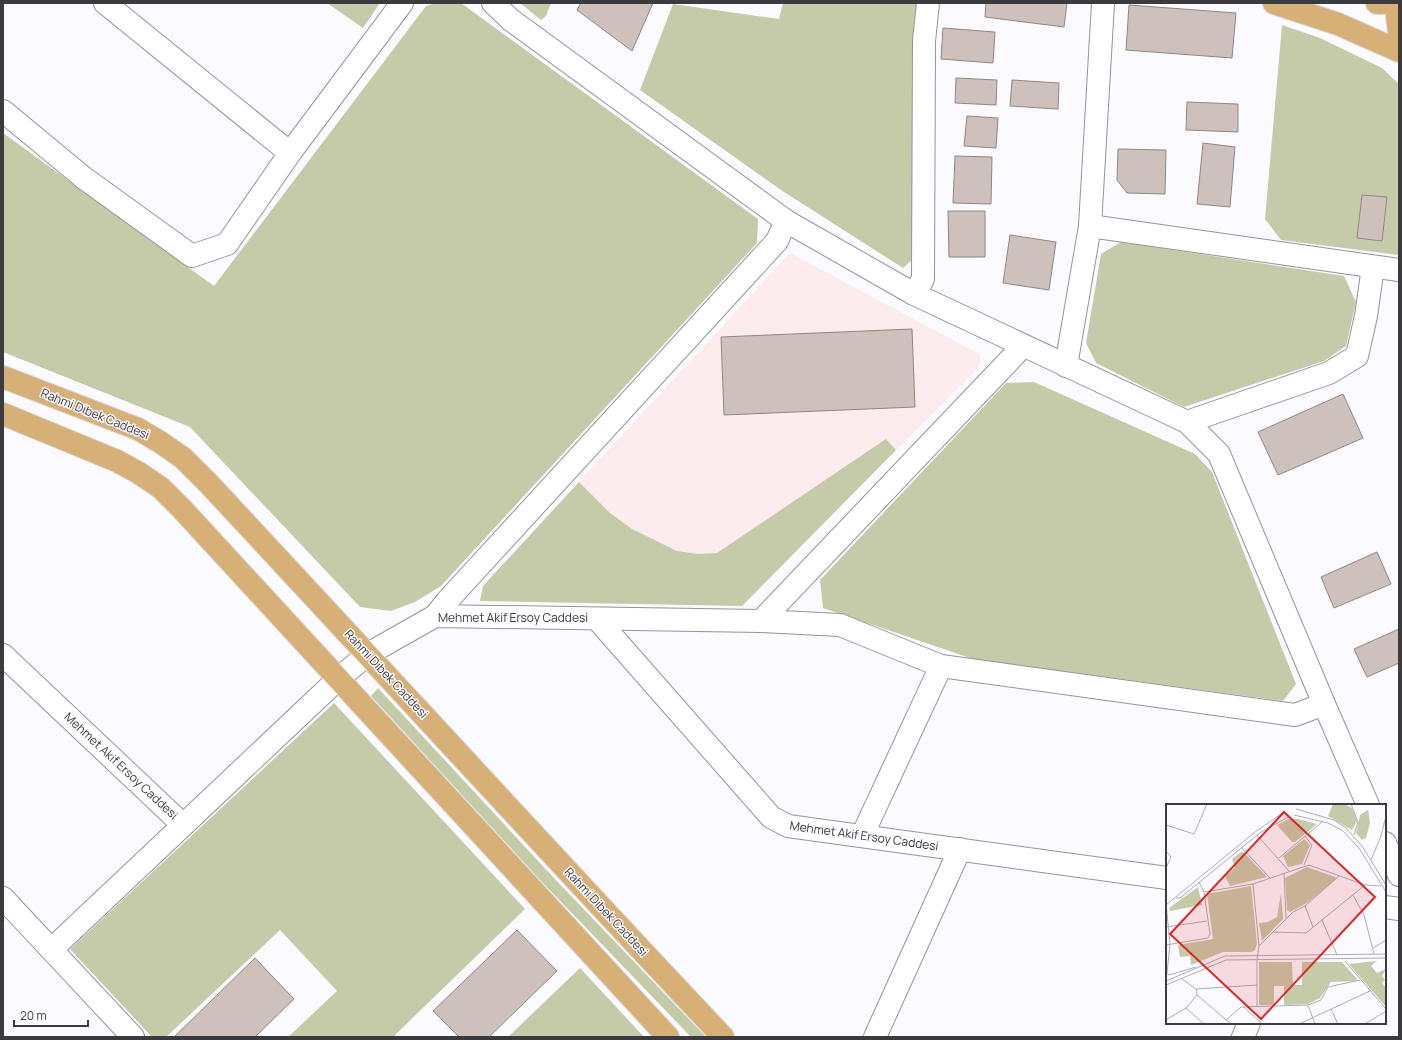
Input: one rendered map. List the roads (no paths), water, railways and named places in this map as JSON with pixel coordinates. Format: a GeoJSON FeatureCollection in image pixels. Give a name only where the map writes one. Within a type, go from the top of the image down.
{"type":"FeatureCollection","features":[{"type":"Feature","properties":{"kind":"main road"},"geometry":{"type":"LineString","coordinates":[[1274,3],[1338,24],[1399,51]]}},
{"type":"Feature","properties":{"kind":"main road"},"geometry":{"type":"LineString","coordinates":[[1377,3],[1382,3]]}},
{"type":"Feature","properties":{"kind":"main road"},"geometry":{"type":"LineString","coordinates":[[1399,9],[1397,17],[1399,33]]}},
{"type":"Feature","properties":{"kind":"main road","name":"Rahmi Dibek Caddesi"},"geometry":{"type":"LineString","coordinates":[[3,377],[138,429],[160,442],[182,458],[209,484],[368,654],[586,891],[723,1037]]}},
{"type":"Feature","properties":{"kind":"main road"},"geometry":{"type":"LineString","coordinates":[[3,414],[117,461],[139,473],[161,488],[668,1037]]}},
{"type":"Feature","properties":{"kind":"street"},"geometry":{"type":"LineString","coordinates":[[104,3],[290,153]]}},
{"type":"Feature","properties":{"kind":"street"},"geometry":{"type":"LineString","coordinates":[[3,111],[84,178],[192,256],[228,244],[290,153],[402,3]]}},
{"type":"Feature","properties":{"kind":"street"},"geometry":{"type":"LineString","coordinates":[[493,3],[511,20],[786,221],[914,294],[1187,422],[1219,454],[1368,804]]}},
{"type":"Feature","properties":{"kind":"street"},"geometry":{"type":"LineString","coordinates":[[914,294],[923,278],[924,41],[928,3]]}},
{"type":"Feature","properties":{"kind":"street"},"geometry":{"type":"LineString","coordinates":[[1066,366],[1090,226],[1103,3]]}},
{"type":"Feature","properties":{"kind":"street"},"geometry":{"type":"LineString","coordinates":[[435,616],[447,601],[777,241],[786,221]]}},
{"type":"Feature","properties":{"kind":"street"},"geometry":{"type":"LineString","coordinates":[[1090,226],[1399,270]]}},
{"type":"Feature","properties":{"kind":"street"},"geometry":{"type":"LineString","coordinates":[[1187,422],[1329,373],[1357,356],[1366,316],[1373,267]]}},
{"type":"Feature","properties":{"kind":"street"},"geometry":{"type":"LineString","coordinates":[[761,621],[1023,346]]}},
{"type":"Feature","properties":{"kind":"street","name":"Mehmet Akif Ersoy Caddesi"},"geometry":{"type":"LineString","coordinates":[[3,655],[183,825],[338,678],[368,654],[435,616],[598,619],[771,817],[788,826],[1166,878]]}},
{"type":"Feature","properties":{"kind":"street"},"geometry":{"type":"LineString","coordinates":[[598,619],[761,621],[840,626],[941,666],[1295,715],[1324,704]]}},
{"type":"Feature","properties":{"kind":"street"},"geometry":{"type":"LineString","coordinates":[[862,836],[941,666]]}},
{"type":"Feature","properties":{"kind":"street"},"geometry":{"type":"LineString","coordinates":[[52,949],[183,825]]}},
{"type":"Feature","properties":{"kind":"street"},"geometry":{"type":"LineString","coordinates":[[1386,845],[1399,875]]}},
{"type":"Feature","properties":{"kind":"street"},"geometry":{"type":"LineString","coordinates":[[875,1037],[960,849]]}},
{"type":"Feature","properties":{"kind":"street"},"geometry":{"type":"LineString","coordinates":[[3,898],[133,1037]]}},
{"type":"Feature","properties":{"kind":"street"},"geometry":{"type":"LineString","coordinates":[[1386,907],[1399,909]]}},
{"type":"Feature","properties":{"kind":"street"},"geometry":{"type":"LineString","coordinates":[[1243,1037],[1249,1024]]}}]}
